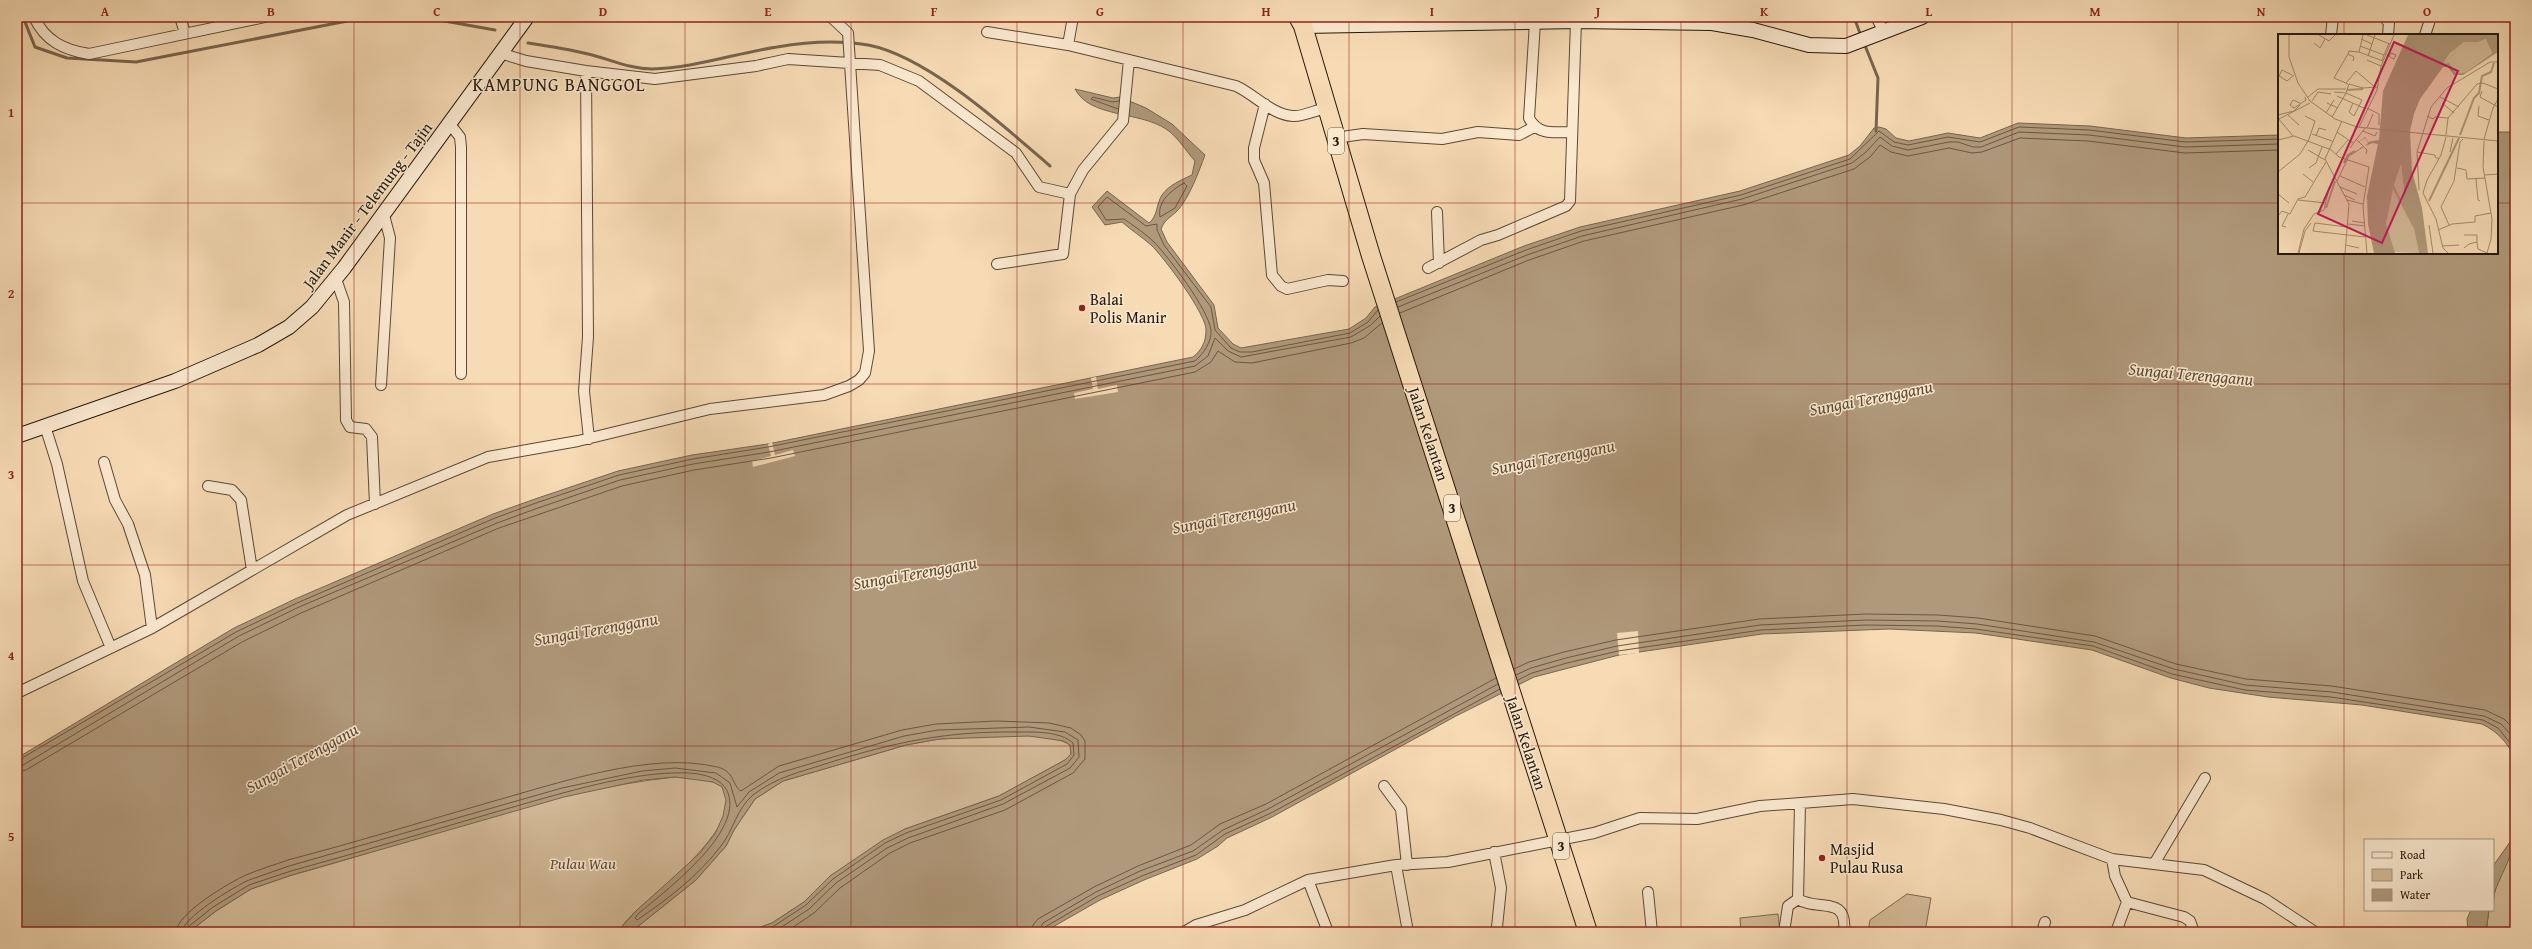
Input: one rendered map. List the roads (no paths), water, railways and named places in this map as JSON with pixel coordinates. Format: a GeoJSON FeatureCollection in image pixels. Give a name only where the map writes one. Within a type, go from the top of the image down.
{"type":"FeatureCollection","features":[{"type":"Feature","properties":{"kind":"highway","name":"Jalan Kelantan"},"geometry":{"type":"LineString","coordinates":[[1302,20],[1326,108],[1371,256],[1588,932]]}},
{"type":"Feature","properties":{"kind":"main road","name":"Jalan Manir - Telemung - Tajin"},"geometry":{"type":"LineString","coordinates":[[17,436],[175,381],[258,345],[289,327],[306,312],[336,279],[527,17]]}},
{"type":"Feature","properties":{"kind":"main road"},"geometry":{"type":"LineString","coordinates":[[1302,20],[1535,22],[1559,19],[1576,21],[1712,23],[1753,30],[1809,45],[1846,46],[1922,17]]}},
{"type":"Feature","properties":{"kind":"street"},"geometry":{"type":"LineString","coordinates":[[34,17],[46,36],[61,47],[89,54],[185,32],[265,17]]}},
{"type":"Feature","properties":{"kind":"street"},"geometry":{"type":"LineString","coordinates":[[180,17],[185,32]]}},
{"type":"Feature","properties":{"kind":"street"},"geometry":{"type":"LineString","coordinates":[[17,692],[152,628],[328,525],[488,457],[589,438],[710,409],[824,395],[849,386],[865,373],[869,351],[848,33],[831,17]]}},
{"type":"Feature","properties":{"kind":"street"},"geometry":{"type":"LineString","coordinates":[[1068,45],[1073,17]]}},
{"type":"Feature","properties":{"kind":"street"},"geometry":{"type":"LineString","coordinates":[[1876,17],[1880,32]]}},
{"type":"Feature","properties":{"kind":"street"},"geometry":{"type":"LineString","coordinates":[[2331,34],[2333,17]]}},
{"type":"Feature","properties":{"kind":"street"},"geometry":{"type":"LineString","coordinates":[[2384,17],[2389,23],[2388,34]]}},
{"type":"Feature","properties":{"kind":"street"},"geometry":{"type":"LineString","coordinates":[[2425,34],[2431,17]]}},
{"type":"Feature","properties":{"kind":"street"},"geometry":{"type":"LineString","coordinates":[[1428,268],[1482,240],[1498,235],[1566,206],[1571,196],[1576,21]]}},
{"type":"Feature","properties":{"kind":"street"},"geometry":{"type":"LineString","coordinates":[[1535,22],[1528,109],[1529,118],[1534,127],[1541,132],[1572,132]]}},
{"type":"Feature","properties":{"kind":"street"},"geometry":{"type":"LineString","coordinates":[[987,32],[1068,45],[1236,86],[1251,92],[1265,104],[1279,112],[1293,117],[1326,108]]}},
{"type":"Feature","properties":{"kind":"street"},"geometry":{"type":"LineString","coordinates":[[500,53],[526,61],[586,71],[655,79],[756,66],[788,59],[849,60],[880,65],[919,82],[1016,153],[1039,187],[1070,194]]}},
{"type":"Feature","properties":{"kind":"street"},"geometry":{"type":"LineString","coordinates":[[996,264],[1063,254],[1070,194],[1083,170],[1123,121],[1129,60]]}},
{"type":"Feature","properties":{"kind":"street"},"geometry":{"type":"LineString","coordinates":[[586,71],[588,337],[584,391],[589,438]]}},
{"type":"Feature","properties":{"kind":"street"},"geometry":{"type":"LineString","coordinates":[[1265,104],[1254,148],[1254,160],[1264,183],[1272,275],[1281,286],[1287,289],[1328,280],[1343,281]]}},
{"type":"Feature","properties":{"kind":"street"},"geometry":{"type":"LineString","coordinates":[[449,123],[456,129],[461,142],[461,374]]}},
{"type":"Feature","properties":{"kind":"street"},"geometry":{"type":"LineString","coordinates":[[1335,138],[1363,134],[1442,139],[1478,132],[1519,135],[1534,127]]}},
{"type":"Feature","properties":{"kind":"street"},"geometry":{"type":"LineString","coordinates":[[1437,212],[1439,263]]}},
{"type":"Feature","properties":{"kind":"street"},"geometry":{"type":"LineString","coordinates":[[381,385],[390,238],[384,215]]}},
{"type":"Feature","properties":{"kind":"street"},"geometry":{"type":"LineString","coordinates":[[336,279],[344,302],[346,420],[350,427],[366,429],[372,437],[376,504]]}},
{"type":"Feature","properties":{"kind":"street"},"geometry":{"type":"LineString","coordinates":[[45,426],[57,464],[83,581],[111,648]]}},
{"type":"Feature","properties":{"kind":"street"},"geometry":{"type":"LineString","coordinates":[[104,462],[115,500],[128,524],[145,575],[152,628]]}},
{"type":"Feature","properties":{"kind":"street"},"geometry":{"type":"LineString","coordinates":[[208,486],[232,490],[241,500],[252,570]]}},
{"type":"Feature","properties":{"kind":"street"},"geometry":{"type":"LineString","coordinates":[[2154,864],[2205,778]]}},
{"type":"Feature","properties":{"kind":"street"},"geometry":{"type":"LineString","coordinates":[[1384,786],[1401,809],[1407,865]]}},
{"type":"Feature","properties":{"kind":"street"},"geometry":{"type":"LineString","coordinates":[[1184,932],[1196,925],[1245,910],[1308,880],[1396,865],[1448,862],[1594,833],[1640,818],[1697,819],[1760,806],[1854,799],[1944,809],[2021,825],[2112,859],[2204,870],[2265,899],[2315,932]]}},
{"type":"Feature","properties":{"kind":"street"},"geometry":{"type":"LineString","coordinates":[[1798,899],[1800,804]]}},
{"type":"Feature","properties":{"kind":"street"},"geometry":{"type":"LineString","coordinates":[[1494,852],[1501,888],[1497,927]]}},
{"type":"Feature","properties":{"kind":"street"},"geometry":{"type":"LineString","coordinates":[[2112,859],[2115,876],[2127,902],[2116,932]]}},
{"type":"Feature","properties":{"kind":"street"},"geometry":{"type":"LineString","coordinates":[[1396,865],[1408,932]]}},
{"type":"Feature","properties":{"kind":"street"},"geometry":{"type":"LineString","coordinates":[[1308,880],[1328,932]]}},
{"type":"Feature","properties":{"kind":"street"},"geometry":{"type":"LineString","coordinates":[[1648,892],[1652,932]]}},
{"type":"Feature","properties":{"kind":"street"},"geometry":{"type":"LineString","coordinates":[[1784,932],[1788,906],[1798,899]]}},
{"type":"Feature","properties":{"kind":"street"},"geometry":{"type":"LineString","coordinates":[[1798,899],[1804,903],[1833,906],[1840,910],[1844,917],[1844,932]]}},
{"type":"Feature","properties":{"kind":"street"},"geometry":{"type":"LineString","coordinates":[[2127,902],[2184,917],[2190,921],[2194,932]]}},
{"type":"Feature","properties":{"kind":"street"},"geometry":{"type":"LineString","coordinates":[[2042,932],[2045,922]]}},
{"type":"Feature","properties":{"kind":"water","name":"Sungai Terengganu"},"geometry":{"type":"Polygon","coordinates":[[[1075,89],[1113,98],[1120,97],[1146,108],[1172,124],[1205,155],[1186,199],[1177,211],[1166,221],[1161,229],[1167,242],[1214,305],[1218,328],[1233,344],[1241,348],[1349,329],[1366,318],[1375,307],[1524,246],[1580,227],[1740,191],[1849,155],[1860,146],[1874,128],[1879,127],[1886,129],[1896,138],[1909,141],[1948,133],[1980,138],[2018,123],[2090,126],[2186,138],[2278,135],[2278,254],[2498,254],[2498,132],[2515,132],[2515,758],[2502,738],[2493,730],[2482,724],[2362,705],[2268,697],[2209,688],[2171,678],[2092,650],[1976,633],[1889,629],[1762,634],[1619,655],[1534,677],[1456,716],[1272,817],[1227,838],[1218,846],[1197,859],[1144,880],[1100,900],[1044,932],[747,932],[772,923],[804,902],[830,876],[883,840],[905,829],[999,796],[1065,760],[1071,754],[1070,745],[1064,741],[1029,736],[939,739],[906,745],[783,781],[755,799],[734,830],[726,846],[696,880],[631,932],[617,932],[636,911],[699,854],[715,834],[723,816],[726,800],[722,787],[713,782],[675,777],[643,780],[564,797],[292,875],[251,889],[216,911],[189,932],[17,932],[17,758],[234,628],[295,599],[493,514],[618,471],[692,455],[768,444],[1193,357],[1202,346],[1205,339],[1205,323],[1184,286],[1151,245],[1122,222],[1105,225],[1092,207],[1107,191],[1149,223],[1154,217],[1162,195],[1172,186],[1192,175],[1195,161],[1178,140],[1166,129],[1155,123],[1142,119],[1103,110],[1082,98],[1075,89]]]}},
{"type":"Feature","properties":{"kind":"water"},"geometry":{"type":"Polygon","coordinates":[[[2515,835],[2510,857],[2494,894],[2494,865],[2515,835]]]}},
{"type":"Feature","properties":{"kind":"water"},"geometry":{"type":"Polygon","coordinates":[[[2471,911],[2489,911],[2486,932],[2468,932],[2467,919],[2471,911]]]}},
{"type":"Feature","properties":{"kind":"waterway"},"geometry":{"type":"LineString","coordinates":[[23,17],[35,47],[67,58],[136,62],[368,17]]}},
{"type":"Feature","properties":{"kind":"waterway"},"geometry":{"type":"LineString","coordinates":[[422,17],[495,30]]}},
{"type":"Feature","properties":{"kind":"waterway"},"geometry":{"type":"LineString","coordinates":[[1854,17],[1861,36]]}},
{"type":"Feature","properties":{"kind":"waterway"},"geometry":{"type":"LineString","coordinates":[[528,43],[580,52],[644,69],[684,66],[788,45],[822,42],[857,43],[868,45],[891,52],[915,63],[940,78],[988,113],[1050,166]]}},
{"type":"Feature","properties":{"kind":"waterway"},"geometry":{"type":"LineString","coordinates":[[1864,43],[1878,78],[1876,131]]}},
{"type":"Feature","properties":{"kind":"place","name":"Balai Polis Manir"},"geometry":{"type":"Point","coordinates":[1082,308]}},
{"type":"Feature","properties":{"kind":"place","name":"Masjid Pulau Rusa"},"geometry":{"type":"Point","coordinates":[1822,858]}},
{"type":"Feature","properties":{"kind":"district","name":"KAMPUNG BANGGOL"},"geometry":{"type":"Point","coordinates":[559,85]}},
{"type":"Feature","properties":{"kind":"park label","name":"Pulau Wau"},"geometry":{"type":"Point","coordinates":[583,863]}}]}
